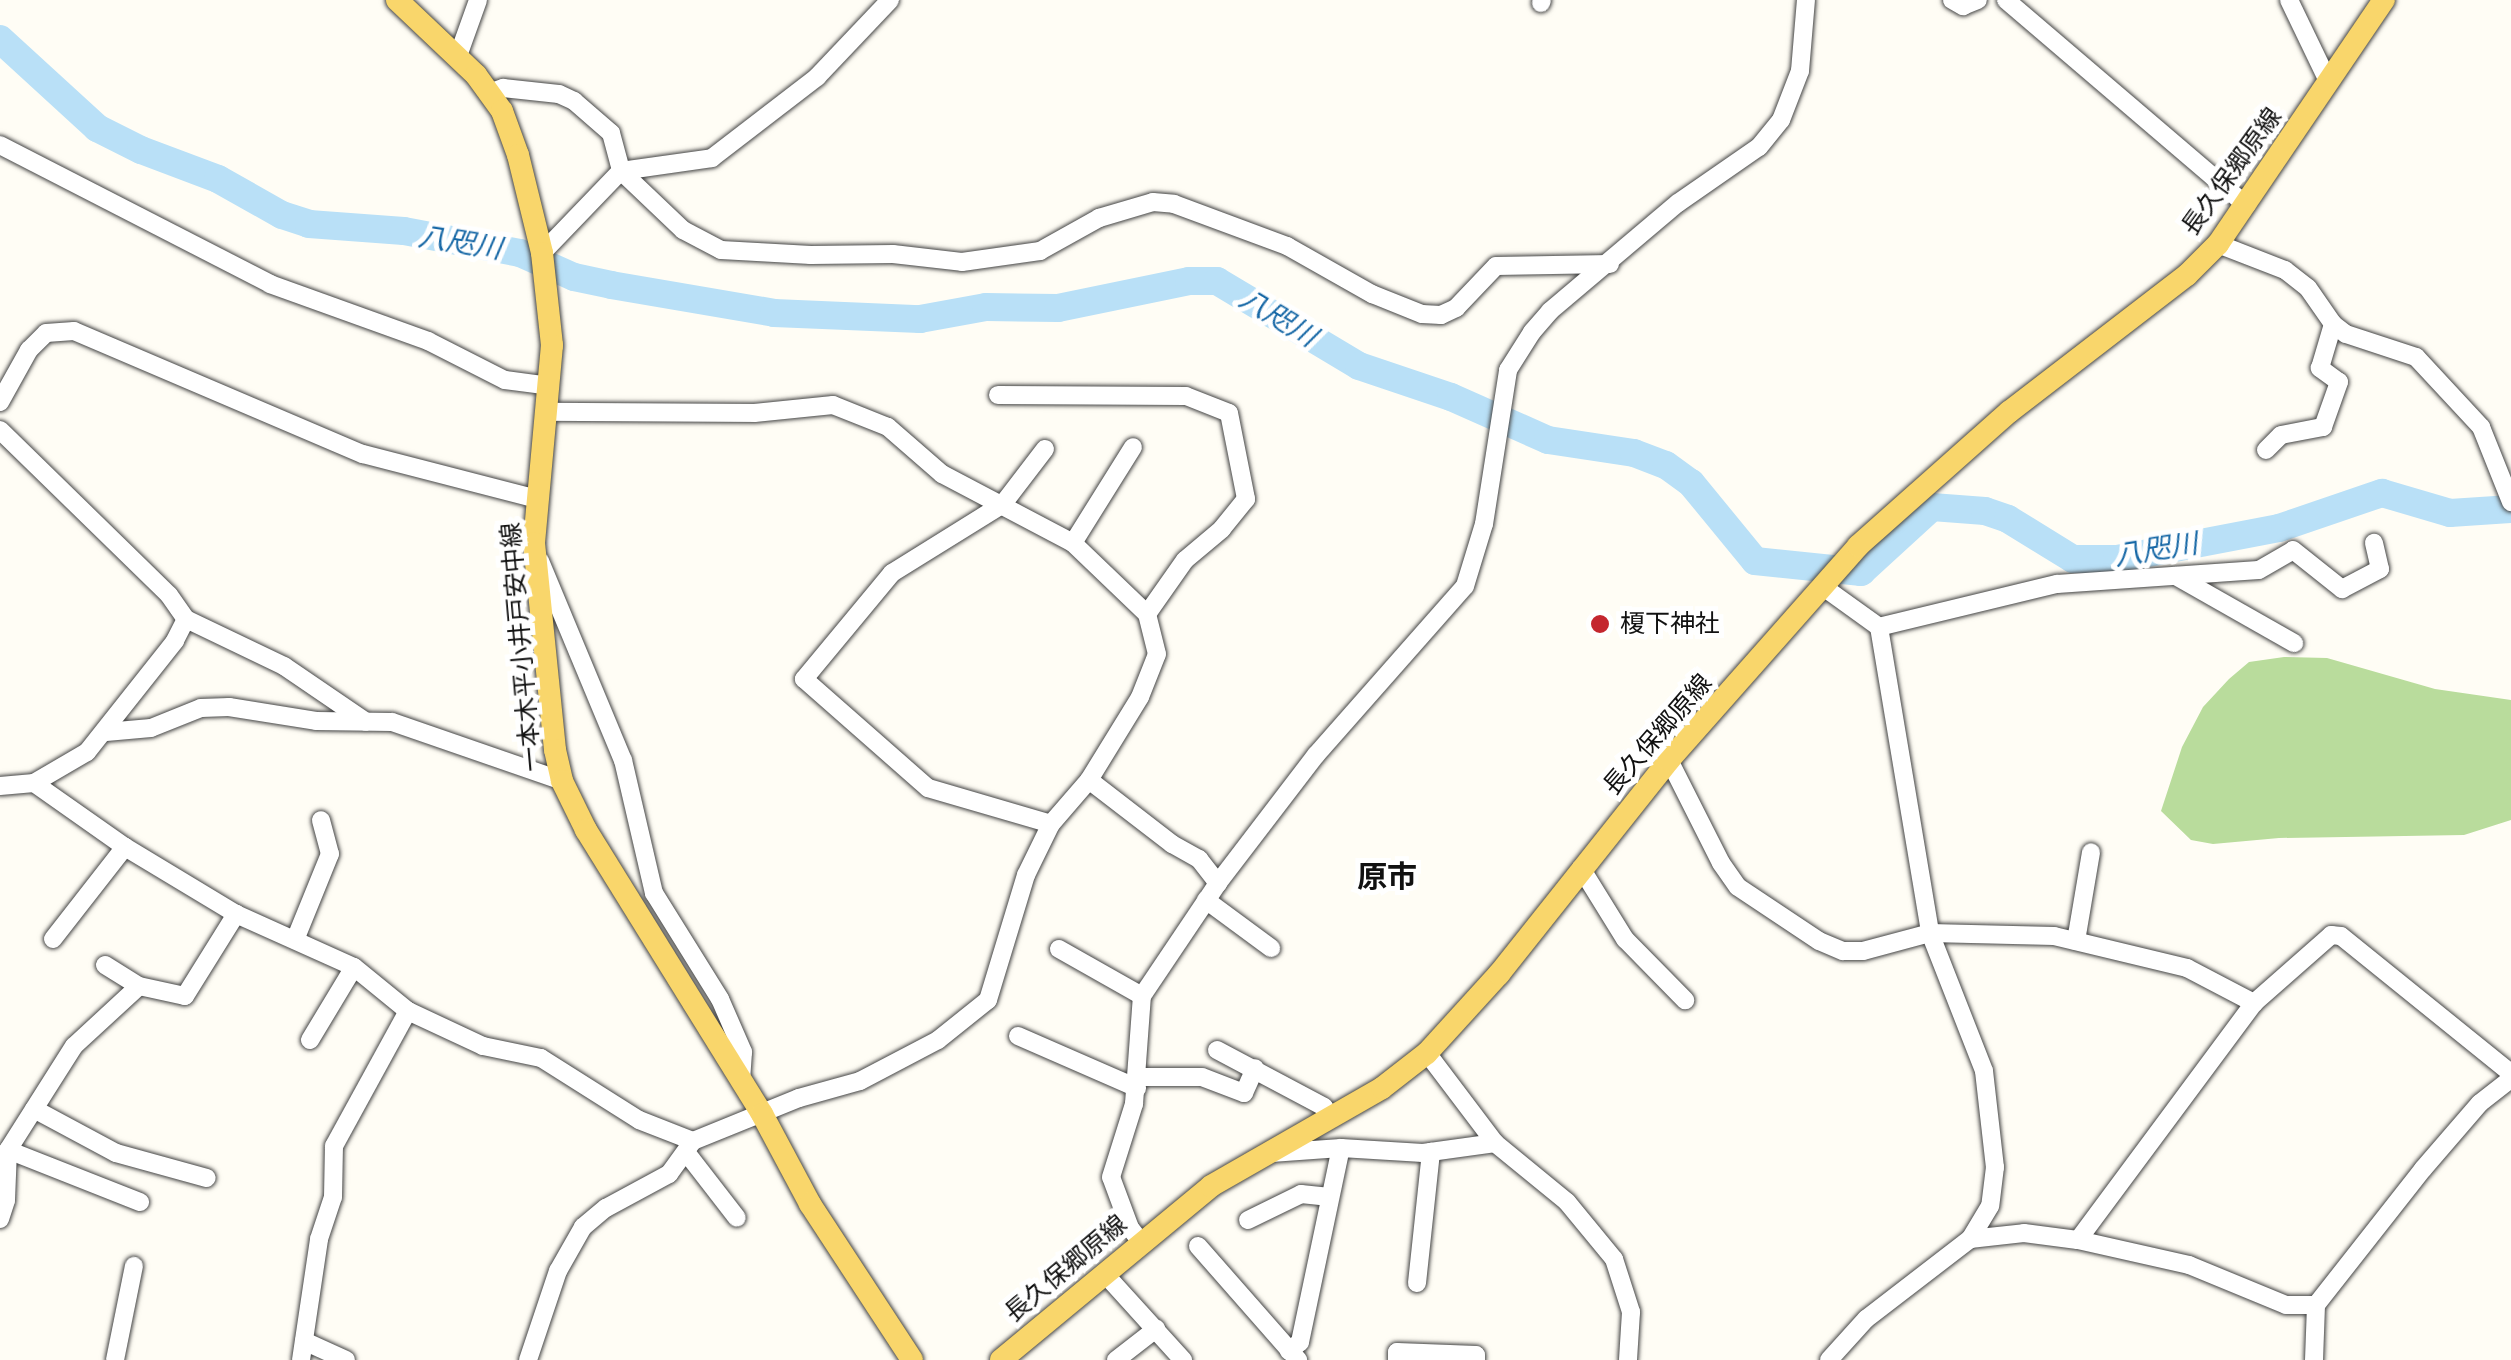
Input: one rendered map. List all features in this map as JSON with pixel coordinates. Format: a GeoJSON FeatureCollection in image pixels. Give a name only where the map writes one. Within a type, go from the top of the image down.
{"type":"FeatureCollection","features":[{"type":"Feature","properties":{"kind":"main road","name":"一本木平小井戸安中線"},"geometry":{"type":"LineString","coordinates":[[397,0],[458,56],[502,111],[518,155],[542,253],[552,345],[536,499],[535,552],[555,750],[562,782],[586,830],[762,1114],[810,1204],[912,1360]]}},
{"type":"Feature","properties":{"kind":"main road","name":"長久保郷原線"},"geometry":{"type":"LineString","coordinates":[[1001,1360],[1211,1186],[1382,1088],[1427,1053],[1499,974],[1670,760],[1822,586],[1909,498],[2009,412],[2186,275],[2218,244],[2384,0]]}},
{"type":"Feature","properties":{"kind":"street"},"geometry":{"type":"LineString","coordinates":[[458,56],[478,0]]}},
{"type":"Feature","properties":{"kind":"street"},"geometry":{"type":"LineString","coordinates":[[542,253],[621,172],[712,158],[817,77],[856,41],[890,0]]}},
{"type":"Feature","properties":{"kind":"street"},"geometry":{"type":"LineString","coordinates":[[1140,1242],[1130,1228],[1111,1176],[1138,1082],[1142,996],[1218,883],[1316,756],[1465,586],[1484,524],[1508,370],[1550,310],[1610,264],[1678,203],[1760,147],[1781,120],[1800,71],[1806,0]]}},
{"type":"Feature","properties":{"kind":"street"},"geometry":{"type":"LineString","coordinates":[[1952,0],[1963,6],[1978,0]]}},
{"type":"Feature","properties":{"kind":"street"},"geometry":{"type":"LineString","coordinates":[[2006,0],[2246,206]]}},
{"type":"Feature","properties":{"kind":"street"},"geometry":{"type":"LineString","coordinates":[[2289,0],[2329,83]]}},
{"type":"Feature","properties":{"kind":"street"},"geometry":{"type":"LineString","coordinates":[[490,93],[503,88],[559,94],[574,101],[610,132],[621,172],[683,230],[721,250],[894,254],[962,262],[1040,251],[1100,218],[1153,202],[1174,204],[1287,246],[1372,294],[1422,314],[1441,315],[1456,308],[1496,266],[1610,264]]}},
{"type":"Feature","properties":{"kind":"street"},"geometry":{"type":"LineString","coordinates":[[2,150],[270,284],[428,342],[505,380],[550,386]]}},
{"type":"Feature","properties":{"kind":"street"},"geometry":{"type":"LineString","coordinates":[[2218,244],[2284,270],[2308,288],[2333,324],[2346,334],[2416,357],[2446,384],[2481,427],[2511,500]]}},
{"type":"Feature","properties":{"kind":"street"},"geometry":{"type":"LineString","coordinates":[[2266,450],[2281,435],[2323,427],[2339,382],[2320,368],[2333,324]]}},
{"type":"Feature","properties":{"kind":"street"},"geometry":{"type":"LineString","coordinates":[[0,402],[29,350],[46,333],[74,331],[363,454],[536,499]]}},
{"type":"Feature","properties":{"kind":"street"},"geometry":{"type":"LineString","coordinates":[[998,395],[1186,396],[1230,413],[1246,499],[1222,529],[1185,560],[1147,614]]}},
{"type":"Feature","properties":{"kind":"street"},"geometry":{"type":"LineString","coordinates":[[528,1360],[558,1272],[584,1228],[606,1208],[668,1174],[690,1146],[762,1114],[860,1081],[938,1040],[988,1000],[1026,875],[1051,824],[1089,780],[1140,697],[1156,654],[1147,614],[1073,543],[942,474],[888,426],[833,405],[754,413],[546,412]]}},
{"type":"Feature","properties":{"kind":"street"},"geometry":{"type":"LineString","coordinates":[[0,430],[169,595],[186,619],[284,666],[366,722]]}},
{"type":"Feature","properties":{"kind":"street"},"geometry":{"type":"LineString","coordinates":[[1073,543],[1133,447]]}},
{"type":"Feature","properties":{"kind":"street"},"geometry":{"type":"LineString","coordinates":[[1045,449],[1004,504],[892,573],[804,678],[928,788],[1051,824]]}},
{"type":"Feature","properties":{"kind":"street"},"geometry":{"type":"LineString","coordinates":[[1879,627],[2057,584],[2260,570],[2294,550],[2342,590],[2380,569],[2374,543]]}},
{"type":"Feature","properties":{"kind":"street"},"geometry":{"type":"LineString","coordinates":[[535,552],[623,760],[654,893],[720,1000],[743,1052],[741,1080]]}},
{"type":"Feature","properties":{"kind":"street"},"geometry":{"type":"LineString","coordinates":[[2176,576],[2294,643]]}},
{"type":"Feature","properties":{"kind":"street"},"geometry":{"type":"LineString","coordinates":[[1822,586],[1879,627],[1930,932],[1976,1048],[1989,1094],[1994,1180],[1990,1206],[1970,1240],[1866,1319],[1828,1360]]}},
{"type":"Feature","properties":{"kind":"street"},"geometry":{"type":"LineString","coordinates":[[0,786],[34,783],[86,752],[106,732],[175,641],[186,619]]}},
{"type":"Feature","properties":{"kind":"street"},"geometry":{"type":"LineString","coordinates":[[106,732],[152,728],[202,708],[392,722],[562,782]]}},
{"type":"Feature","properties":{"kind":"street"},"geometry":{"type":"LineString","coordinates":[[1670,760],[1720,864],[1738,887],[1818,942],[1842,952],[1862,951],[1930,932],[2054,936],[2187,968],[2254,1003]]}},
{"type":"Feature","properties":{"kind":"street"},"geometry":{"type":"LineString","coordinates":[[1089,780],[1172,844],[1199,859],[1218,883]]}},
{"type":"Feature","properties":{"kind":"street"},"geometry":{"type":"LineString","coordinates":[[34,783],[125,848],[236,914],[354,967],[408,1011],[483,1046],[541,1058],[639,1120],[690,1146],[736,1218]]}},
{"type":"Feature","properties":{"kind":"street"},"geometry":{"type":"LineString","coordinates":[[295,940],[330,854],[321,820]]}},
{"type":"Feature","properties":{"kind":"street"},"geometry":{"type":"LineString","coordinates":[[54,938],[125,848]]}},
{"type":"Feature","properties":{"kind":"street"},"geometry":{"type":"LineString","coordinates":[[2076,941],[2091,852]]}},
{"type":"Feature","properties":{"kind":"street"},"geometry":{"type":"LineString","coordinates":[[1582,868],[1625,940],[1685,1000]]}},
{"type":"Feature","properties":{"kind":"street"},"geometry":{"type":"LineString","coordinates":[[1206,900],[1271,948]]}},
{"type":"Feature","properties":{"kind":"street"},"geometry":{"type":"LineString","coordinates":[[106,965],[139,986],[184,996],[236,914]]}},
{"type":"Feature","properties":{"kind":"street"},"geometry":{"type":"LineString","coordinates":[[2078,1240],[2254,1003],[2308,952],[2332,936],[2340,936],[2511,1076],[2480,1103],[2356,1248],[2316,1305],[2314,1360]]}},
{"type":"Feature","properties":{"kind":"street"},"geometry":{"type":"LineString","coordinates":[[1058,949],[1142,996]]}},
{"type":"Feature","properties":{"kind":"street"},"geometry":{"type":"LineString","coordinates":[[310,1040],[354,967]]}},
{"type":"Feature","properties":{"kind":"street"},"geometry":{"type":"LineString","coordinates":[[0,1219],[6,1200],[8,1150],[74,1046],[139,986]]}},
{"type":"Feature","properties":{"kind":"street"},"geometry":{"type":"LineString","coordinates":[[346,1360],[302,1351],[319,1239],[334,1197],[334,1146],[408,1011]]}},
{"type":"Feature","properties":{"kind":"street"},"geometry":{"type":"LineString","coordinates":[[1018,1036],[1138,1082],[1202,1077],[1244,1092],[1255,1068]]}},
{"type":"Feature","properties":{"kind":"street"},"geometry":{"type":"LineString","coordinates":[[1217,1050],[1324,1107],[1331,1118]]}},
{"type":"Feature","properties":{"kind":"street"},"geometry":{"type":"LineString","coordinates":[[1427,1053],[1495,1144],[1567,1202],[1614,1259],[1631,1312],[1628,1360]]}},
{"type":"Feature","properties":{"kind":"street"},"geometry":{"type":"LineString","coordinates":[[34,1109],[116,1154],[207,1178]]}},
{"type":"Feature","properties":{"kind":"street"},"geometry":{"type":"LineString","coordinates":[[1271,1153],[1340,1148],[1431,1152],[1495,1144]]}},
{"type":"Feature","properties":{"kind":"street"},"geometry":{"type":"LineString","coordinates":[[1198,1246],[1294,1355],[1300,1342],[1340,1148]]}},
{"type":"Feature","properties":{"kind":"street"},"geometry":{"type":"LineString","coordinates":[[8,1150],[140,1202]]}},
{"type":"Feature","properties":{"kind":"street"},"geometry":{"type":"LineString","coordinates":[[1417,1283],[1431,1152]]}},
{"type":"Feature","properties":{"kind":"street"},"geometry":{"type":"LineString","coordinates":[[1248,1220],[1301,1194],[1330,1197]]}},
{"type":"Feature","properties":{"kind":"street"},"geometry":{"type":"LineString","coordinates":[[1970,1240],[2024,1233],[2078,1240],[2189,1265],[2286,1305],[2316,1305]]}},
{"type":"Feature","properties":{"kind":"street"},"geometry":{"type":"LineString","coordinates":[[115,1360],[134,1266]]}},
{"type":"Feature","properties":{"kind":"street"},"geometry":{"type":"LineString","coordinates":[[1104,1274],[1183,1360]]}},
{"type":"Feature","properties":{"kind":"street"},"geometry":{"type":"LineString","coordinates":[[1116,1360],[1156,1329]]}},
{"type":"Feature","properties":{"kind":"street"},"geometry":{"type":"LineString","coordinates":[[1397,1360],[1397,1352],[1476,1356],[1476,1360]]}},
{"type":"Feature","properties":{"kind":"green space"},"geometry":{"type":"Polygon","coordinates":[[[2284,657],[2327,658],[2435,689],[2511,700],[2511,820],[2464,835],[2279,838],[2213,844],[2191,840],[2161,811],[2182,747],[2203,707],[2229,679],[2249,662],[2284,657]]]}},
{"type":"Feature","properties":{"kind":"waterway","name":"八咫川"},"geometry":{"type":"LineString","coordinates":[[0,39],[97,128],[141,150],[218,179],[282,215],[309,224],[404,231],[520,253],[574,277],[611,285],[774,313],[920,319],[986,307],[1058,308],[1189,281],[1217,281],[1359,366],[1451,397],[1548,440],[1634,453],[1666,465],[1691,483],[1755,561],[1861,572],[1932,507],[1985,511],[2008,519],[2073,559],[2117,559],[2279,528],[2382,493],[2450,513],[2511,509]]}},
{"type":"Feature","properties":{"kind":"place","name":"榎下神社"},"geometry":{"type":"Point","coordinates":[1600,624]}},
{"type":"Feature","properties":{"kind":"district","name":"原市"},"geometry":{"type":"Point","coordinates":[1387,877]}}]}
